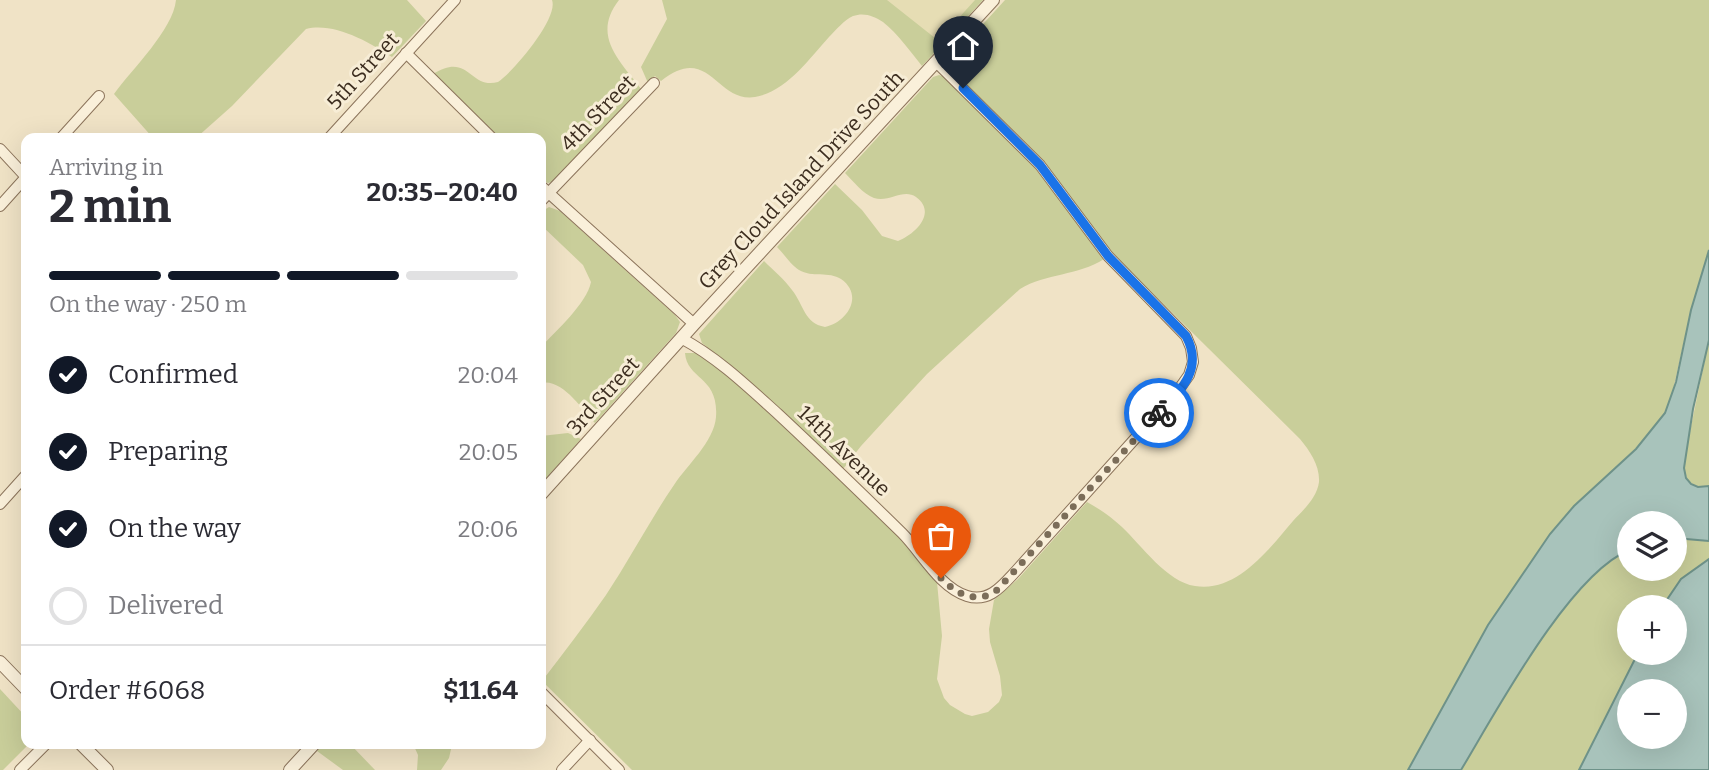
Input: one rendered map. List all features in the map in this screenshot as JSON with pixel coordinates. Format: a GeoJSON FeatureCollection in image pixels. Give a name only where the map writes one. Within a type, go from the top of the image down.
{"type":"FeatureCollection","features":[{"type":"Feature","properties":{"kind":"street","name":"5th Street"},"geometry":{"type":"LineString","coordinates":[[334,133],[455,0]]}},
{"type":"Feature","properties":{"kind":"street","name":"Grey Cloud Island Drive South"},"geometry":{"type":"LineString","coordinates":[[694,324],[993,0]]}},
{"type":"Feature","properties":{"kind":"street"},"geometry":{"type":"LineString","coordinates":[[406,53],[487,133]]}},
{"type":"Feature","properties":{"kind":"street","name":"14th Avenue"},"geometry":{"type":"LineString","coordinates":[[681,338],[726,367],[814,447],[956,591],[974,597],[991,594],[1009,579],[1177,392],[1189,375],[1193,362],[1191,348],[1183,332],[1108,256],[1040,165],[936,62]]}},
{"type":"Feature","properties":{"kind":"street","name":"4th Street"},"geometry":{"type":"LineString","coordinates":[[546,190],[654,83]]}},
{"type":"Feature","properties":{"kind":"street"},"geometry":{"type":"LineString","coordinates":[[66,133],[99,96]]}},
{"type":"Feature","properties":{"kind":"street"},"geometry":{"type":"LineString","coordinates":[[0,149],[21,172]]}},
{"type":"Feature","properties":{"kind":"street"},"geometry":{"type":"LineString","coordinates":[[0,206],[21,183]]}},
{"type":"Feature","properties":{"kind":"street"},"geometry":{"type":"LineString","coordinates":[[546,196],[694,324]]}},
{"type":"Feature","properties":{"kind":"street","name":"3rd Street"},"geometry":{"type":"LineString","coordinates":[[546,488],[694,324]]}},
{"type":"Feature","properties":{"kind":"street"},"geometry":{"type":"LineString","coordinates":[[0,504],[21,481]]}},
{"type":"Feature","properties":{"kind":"street"},"geometry":{"type":"LineString","coordinates":[[0,663],[21,684]]}},
{"type":"Feature","properties":{"kind":"street"},"geometry":{"type":"LineString","coordinates":[[546,697],[619,770]]}},
{"type":"Feature","properties":{"kind":"street"},"geometry":{"type":"LineString","coordinates":[[562,770],[590,740]]}},
{"type":"Feature","properties":{"kind":"street"},"geometry":{"type":"LineString","coordinates":[[20,770],[41,749]]}},
{"type":"Feature","properties":{"kind":"street"},"geometry":{"type":"LineString","coordinates":[[86,749],[107,770]]}},
{"type":"Feature","properties":{"kind":"street"},"geometry":{"type":"LineString","coordinates":[[290,770],[309,749]]}},
{"type":"Feature","properties":{"kind":"shaded area"},"geometry":{"type":"Polygon","coordinates":[[[867,0],[983,0],[928,60],[867,0]]]}},
{"type":"Feature","properties":{"kind":"green space"},"geometry":{"type":"Polygon","coordinates":[[[176,0],[407,0],[426,21],[392,57],[339,31],[328,28],[306,29],[232,106],[202,133],[149,133],[114,94],[151,49],[173,12],[176,0]]]}},
{"type":"Feature","properties":{"kind":"green space"},"geometry":{"type":"Polygon","coordinates":[[[552,0],[619,0],[611,13],[608,37],[618,58],[642,90],[552,182],[548,183],[546,133],[494,133],[433,74],[454,67],[481,81],[498,82],[514,68],[533,44],[549,19],[552,0]]]}},
{"type":"Feature","properties":{"kind":"green space"},"geometry":{"type":"Polygon","coordinates":[[[662,0],[887,0],[935,38],[945,33],[975,0],[983,0],[922,66],[883,22],[861,14],[840,25],[787,82],[755,97],[731,92],[702,71],[690,68],[677,71],[661,81],[655,76],[648,83],[641,67],[667,19],[662,0]]]}},
{"type":"Feature","properties":{"kind":"green space"},"geometry":{"type":"Polygon","coordinates":[[[1005,0],[1709,0],[1709,250],[1691,310],[1671,399],[1665,413],[1646,439],[1574,506],[1550,534],[1488,625],[1408,770],[632,770],[546,685],[546,676],[606,595],[665,498],[699,453],[714,426],[716,404],[713,393],[691,369],[685,353],[697,353],[724,372],[834,473],[907,545],[937,582],[942,636],[937,679],[944,698],[950,705],[972,716],[988,712],[999,702],[1002,695],[1000,676],[990,642],[989,629],[994,600],[1018,579],[1087,502],[1118,523],[1175,578],[1195,586],[1210,586],[1225,583],[1251,567],[1313,498],[1318,488],[1318,470],[1300,439],[1123,264],[1101,239],[1045,162],[951,69],[950,62],[1005,0]]]}},
{"type":"Feature","properties":{"kind":"green space"},"geometry":{"type":"Polygon","coordinates":[[[933,77],[945,77],[1029,160],[1104,259],[1084,269],[1040,280],[1020,289],[927,374],[843,469],[741,374],[702,343],[699,334],[764,261],[789,286],[813,322],[825,327],[846,314],[852,300],[848,285],[836,277],[799,270],[777,247],[835,184],[862,210],[882,236],[898,241],[917,229],[925,210],[916,197],[906,194],[885,199],[874,198],[845,173],[933,77]]]}},
{"type":"Feature","properties":{"kind":"green space"},"geometry":{"type":"Polygon","coordinates":[[[549,207],[560,211],[680,322],[676,333],[595,423],[564,390],[546,383],[546,342],[584,299],[591,282],[583,265],[546,230],[546,209],[549,207]]]}},
{"type":"Feature","properties":{"kind":"green space"},"geometry":{"type":"Polygon","coordinates":[[[1709,340],[1709,486],[1697,486],[1687,477],[1684,460],[1709,340]]]}},
{"type":"Feature","properties":{"kind":"green space"},"geometry":{"type":"Polygon","coordinates":[[[568,433],[581,439],[546,478],[546,435],[568,433]]]}},
{"type":"Feature","properties":{"kind":"green space"},"geometry":{"type":"Polygon","coordinates":[[[1687,539],[1709,541],[1709,559],[1687,575],[1687,539]]]}},
{"type":"Feature","properties":{"kind":"green space"},"geometry":{"type":"Polygon","coordinates":[[[1617,557],[1617,581],[1680,581],[1670,595],[1617,595],[1617,665],[1632,665],[1625,679],[1617,679],[1617,695],[1579,770],[1461,770],[1514,681],[1559,615],[1606,564],[1617,557]]]}},
{"type":"Feature","properties":{"kind":"green space"},"geometry":{"type":"Polygon","coordinates":[[[0,689],[21,712],[21,749],[24,749],[0,770],[0,689]]]}},
{"type":"Feature","properties":{"kind":"green space"},"geometry":{"type":"Polygon","coordinates":[[[355,749],[375,770],[343,770],[317,751],[355,749]]]}},
{"type":"Feature","properties":{"kind":"green space"},"geometry":{"type":"Polygon","coordinates":[[[415,749],[451,749],[441,770],[417,770],[418,755],[415,749]]]}},
{"type":"Feature","properties":{"kind":"water"},"geometry":{"type":"Polygon","coordinates":[[[1709,250],[1709,340],[1693,409],[1684,468],[1686,478],[1691,484],[1698,487],[1709,486],[1709,541],[1687,539],[1687,511],[1617,511],[1617,557],[1582,587],[1559,615],[1514,681],[1461,770],[1408,770],[1488,625],[1550,534],[1574,506],[1636,449],[1665,413],[1676,382],[1691,310],[1709,250]]]}},
{"type":"Feature","properties":{"kind":"water"},"geometry":{"type":"Polygon","coordinates":[[[1709,559],[1709,770],[1579,770],[1617,695],[1617,749],[1687,749],[1687,679],[1625,679],[1632,665],[1687,665],[1687,595],[1670,595],[1680,581],[1687,581],[1687,575],[1709,559]]]}},
{"type":"Feature","properties":{"kind":"way so far"},"geometry":{"type":"LineString","coordinates":[[941,578],[956,591],[970,597],[984,597],[997,590],[1159,413]]}},
{"type":"Feature","properties":{"kind":"route"},"geometry":{"type":"LineString","coordinates":[[963,88],[1040,165],[1108,256],[1186,336],[1192,352],[1191,370],[1181,388],[1159,413]]}}]}
